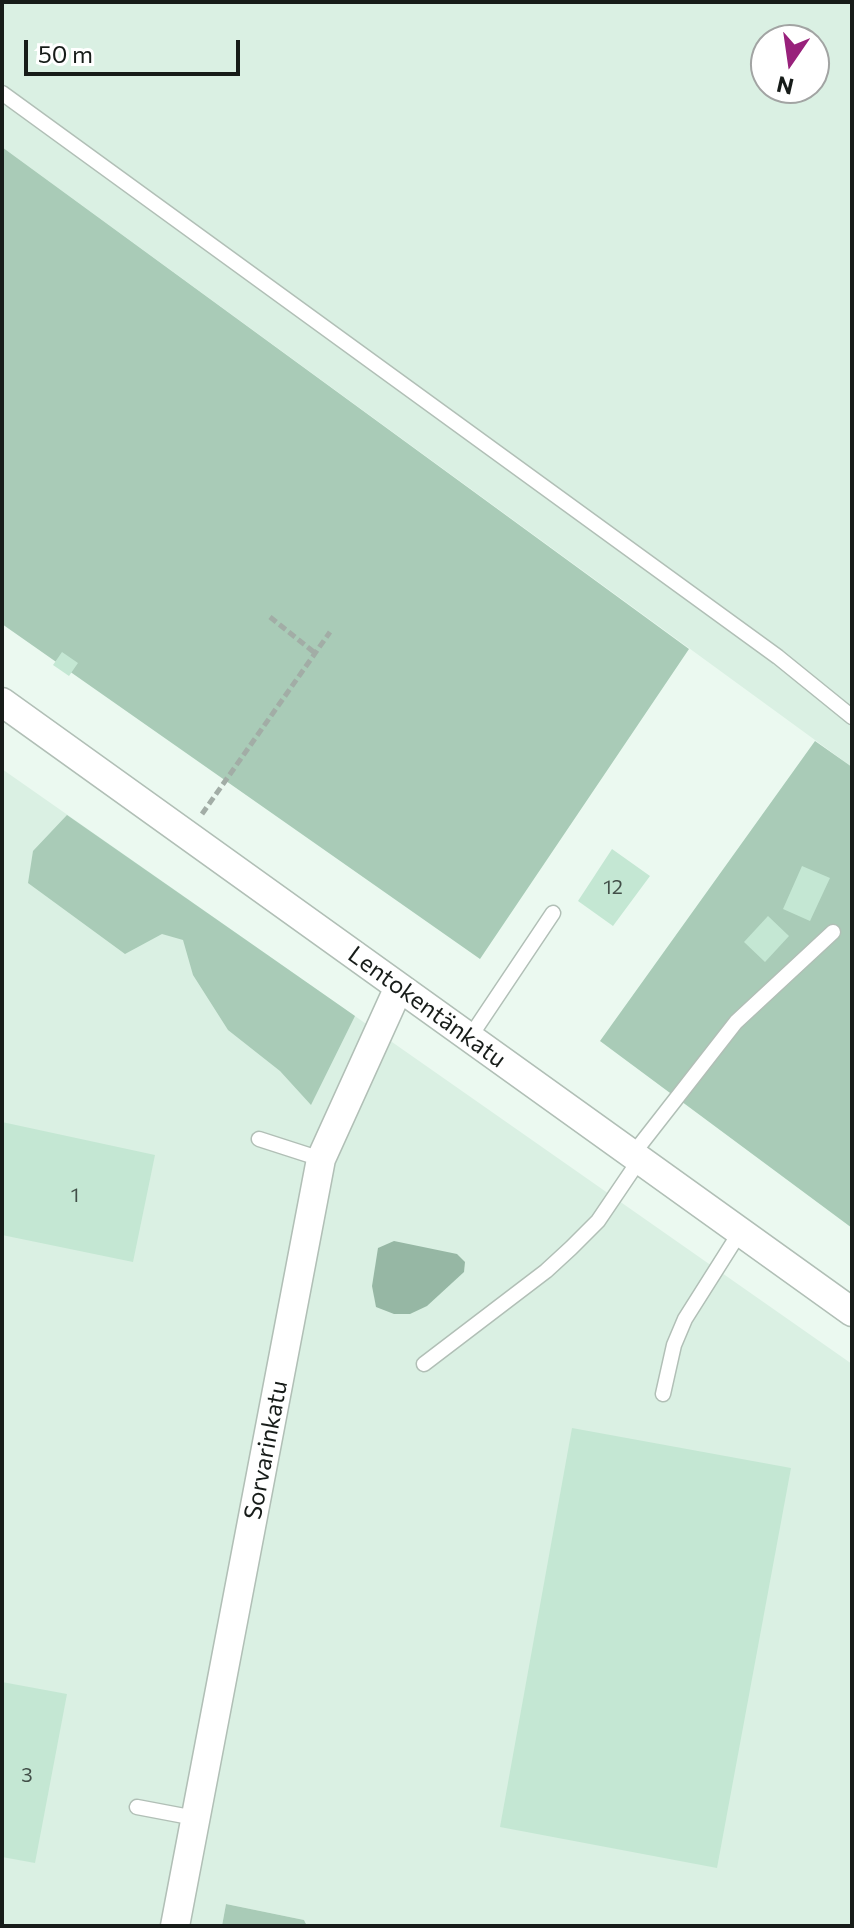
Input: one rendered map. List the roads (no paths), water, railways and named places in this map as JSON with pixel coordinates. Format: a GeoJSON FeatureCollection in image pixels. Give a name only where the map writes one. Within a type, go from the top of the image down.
{"type":"FeatureCollection","features":[{"type":"Feature","properties":{"kind":"street","name":"Lentokentänkatu"},"geometry":{"type":"LineString","coordinates":[[2,702],[852,1312]]}},
{"type":"Feature","properties":{"kind":"street","name":"Sorvarinkatu"},"geometry":{"type":"LineString","coordinates":[[175,1926],[321,1159],[399,987]]}},
{"type":"Feature","properties":{"kind":"lane"},"geometry":{"type":"LineString","coordinates":[[2,93],[778,657],[852,717]]}},
{"type":"Feature","properties":{"kind":"lane"},"geometry":{"type":"LineString","coordinates":[[470,1037],[553,913]]}},
{"type":"Feature","properties":{"kind":"lane"},"geometry":{"type":"LineString","coordinates":[[424,1364],[571,1248],[598,1221],[636,1157],[736,1022],[833,932]]}},
{"type":"Feature","properties":{"kind":"lane"},"geometry":{"type":"LineString","coordinates":[[259,1139],[321,1159]]}},
{"type":"Feature","properties":{"kind":"lane"},"geometry":{"type":"LineString","coordinates":[[663,1394],[674,1345],[685,1319],[740,1232]]}},
{"type":"Feature","properties":{"kind":"lane"},"geometry":{"type":"LineString","coordinates":[[137,1807],[195,1818]]}}]}
